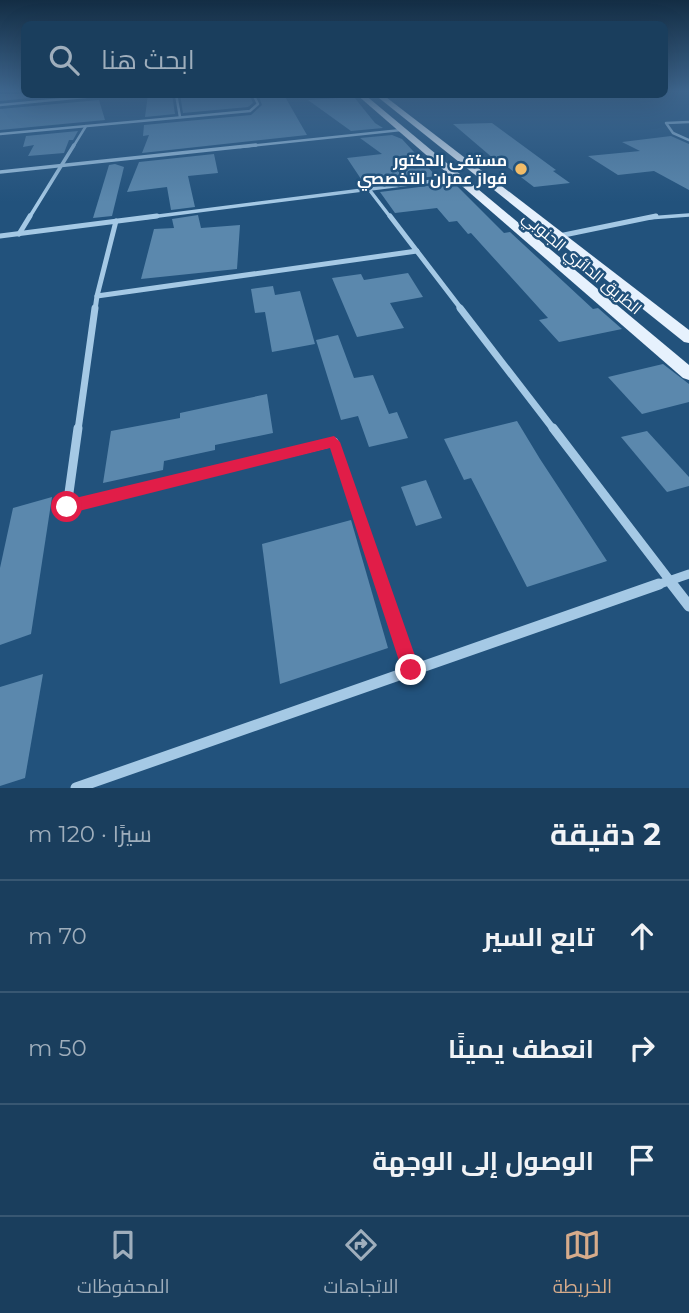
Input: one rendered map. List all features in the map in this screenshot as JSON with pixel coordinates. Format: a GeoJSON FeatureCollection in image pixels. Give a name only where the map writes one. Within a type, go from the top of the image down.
{"type":"FeatureCollection","features":[{"type":"Feature","properties":{"kind":"main road","name":"الطريق الدائري الجنوبي"},"geometry":{"type":"LineString","coordinates":[[398,128],[689,373]]}},
{"type":"Feature","properties":{"kind":"main road","name":"الطريق الدائري الجنوبي"},"geometry":{"type":"LineString","coordinates":[[420,128],[689,338]]}},
{"type":"Feature","properties":{"kind":"street"},"geometry":{"type":"LineString","coordinates":[[0,134],[67,128]]}},
{"type":"Feature","properties":{"kind":"street"},"geometry":{"type":"LineString","coordinates":[[19,234],[85,128]]}},
{"type":"Feature","properties":{"kind":"street"},"geometry":{"type":"LineString","coordinates":[[669,128],[673,133],[689,140]]}},
{"type":"Feature","properties":{"kind":"street"},"geometry":{"type":"LineString","coordinates":[[0,172],[401,130]]}},
{"type":"Feature","properties":{"kind":"street"},"geometry":{"type":"LineString","coordinates":[[0,236],[457,177]]}},
{"type":"Feature","properties":{"kind":"street"},"geometry":{"type":"LineString","coordinates":[[368,188],[689,606]]}},
{"type":"Feature","properties":{"kind":"street"},"geometry":{"type":"LineString","coordinates":[[559,236],[662,215],[689,215]]}},
{"type":"Feature","properties":{"kind":"street"},"geometry":{"type":"LineString","coordinates":[[116,221],[97,296],[67,507],[334,442],[411,670]]}},
{"type":"Feature","properties":{"kind":"street"},"geometry":{"type":"LineString","coordinates":[[97,296],[417,251]]}},
{"type":"Feature","properties":{"kind":"street"},"geometry":{"type":"LineString","coordinates":[[76,788],[689,574]]}},
{"type":"Feature","properties":{"kind":"building"},"geometry":{"type":"Polygon","coordinates":[[[144,128],[303,128],[307,135],[142,153],[149,135],[143,136],[144,128]]]}},
{"type":"Feature","properties":{"kind":"building"},"geometry":{"type":"Polygon","coordinates":[[[347,128],[383,128],[351,131],[347,128]]]}},
{"type":"Feature","properties":{"kind":"building"},"geometry":{"type":"Polygon","coordinates":[[[457,128],[498,128],[570,183],[534,187],[505,165],[501,165],[457,128]]]}},
{"type":"Feature","properties":{"kind":"building"},"geometry":{"type":"Polygon","coordinates":[[[78,131],[73,140],[69,140],[64,153],[28,156],[34,145],[23,147],[26,136],[78,131]]]}},
{"type":"Feature","properties":{"kind":"building"},"geometry":{"type":"Polygon","coordinates":[[[392,135],[402,139],[436,176],[365,185],[347,158],[382,154],[360,138],[392,135]]]}},
{"type":"Feature","properties":{"kind":"building"},"geometry":{"type":"Polygon","coordinates":[[[671,136],[689,144],[689,190],[654,171],[618,175],[588,156],[640,151],[622,142],[671,136]]]}},
{"type":"Feature","properties":{"kind":"building"},"geometry":{"type":"Polygon","coordinates":[[[214,154],[218,173],[188,176],[195,207],[171,210],[167,187],[127,192],[139,162],[214,154]]]}},
{"type":"Feature","properties":{"kind":"building"},"geometry":{"type":"Polygon","coordinates":[[[109,165],[124,167],[112,216],[93,218],[109,165]]]}},
{"type":"Feature","properties":{"kind":"building"},"geometry":{"type":"Polygon","coordinates":[[[455,184],[504,233],[510,232],[593,309],[598,308],[622,329],[559,342],[539,320],[548,318],[457,221],[449,222],[437,208],[395,213],[380,192],[455,184]]]}},
{"type":"Feature","properties":{"kind":"building"},"geometry":{"type":"Polygon","coordinates":[[[198,215],[201,228],[240,225],[237,269],[141,279],[154,229],[174,228],[172,219],[198,215]]]}},
{"type":"Feature","properties":{"kind":"building"},"geometry":{"type":"Polygon","coordinates":[[[408,273],[423,297],[390,303],[404,328],[357,337],[332,278],[361,274],[364,280],[408,273]]]}},
{"type":"Feature","properties":{"kind":"building"},"geometry":{"type":"Polygon","coordinates":[[[273,286],[275,295],[300,291],[315,344],[272,352],[265,312],[255,313],[251,289],[273,286]]]}},
{"type":"Feature","properties":{"kind":"building"},"geometry":{"type":"Polygon","coordinates":[[[338,335],[354,378],[373,375],[389,414],[397,412],[408,438],[369,447],[358,416],[341,420],[316,340],[338,335]]]}},
{"type":"Feature","properties":{"kind":"building"},"geometry":{"type":"Polygon","coordinates":[[[663,364],[689,384],[689,402],[642,414],[608,377],[663,364]]]}},
{"type":"Feature","properties":{"kind":"building"},"geometry":{"type":"Polygon","coordinates":[[[267,394],[273,433],[215,445],[215,450],[164,461],[163,470],[103,483],[111,431],[180,418],[180,413],[267,394]]]}},
{"type":"Feature","properties":{"kind":"building"},"geometry":{"type":"Polygon","coordinates":[[[517,421],[607,561],[527,587],[471,478],[464,480],[444,439],[517,421]]]}},
{"type":"Feature","properties":{"kind":"building"},"geometry":{"type":"Polygon","coordinates":[[[647,431],[689,477],[689,486],[667,492],[621,437],[647,431]]]}},
{"type":"Feature","properties":{"kind":"building"},"geometry":{"type":"Polygon","coordinates":[[[426,480],[442,518],[416,526],[401,487],[426,480]]]}},
{"type":"Feature","properties":{"kind":"building"},"geometry":{"type":"Polygon","coordinates":[[[52,497],[31,634],[0,645],[0,568],[13,508],[52,497]]]}},
{"type":"Feature","properties":{"kind":"building"},"geometry":{"type":"Polygon","coordinates":[[[351,520],[388,648],[280,684],[262,544],[351,520]]]}},
{"type":"Feature","properties":{"kind":"building"},"geometry":{"type":"Polygon","coordinates":[[[43,674],[25,778],[0,786],[0,687],[43,674]]]}},
{"type":"Feature","properties":{"kind":"place","name":"مستفى الدكتور فواز عمران التخصصي"},"geometry":{"type":"Point","coordinates":[521,169]}},
{"type":"Feature","properties":{"kind":"route"},"geometry":{"type":"LineString","coordinates":[[67,507],[334,442],[411,670]]}}]}
